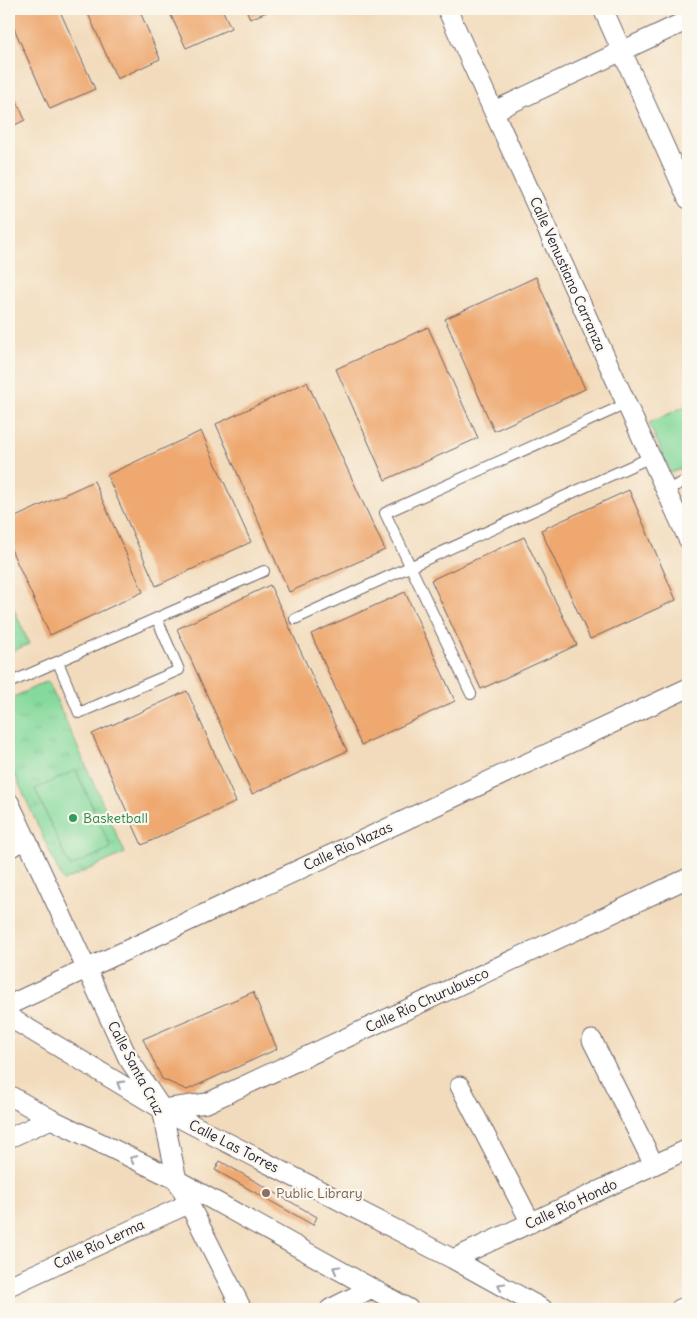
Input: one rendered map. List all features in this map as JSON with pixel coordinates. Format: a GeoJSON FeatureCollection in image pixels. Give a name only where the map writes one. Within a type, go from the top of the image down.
{"type":"FeatureCollection","features":[{"type":"Feature","properties":{"kind":"street","name":"Calle Venustiano Carranza"},"geometry":{"type":"LineString","coordinates":[[447,9],[688,539]]}},
{"type":"Feature","properties":{"kind":"street"},"geometry":{"type":"LineString","coordinates":[[603,9],[688,199]]}},
{"type":"Feature","properties":{"kind":"street"},"geometry":{"type":"LineString","coordinates":[[494,111],[688,20]]}},
{"type":"Feature","properties":{"kind":"street","name":"Calle Río Nazas"},"geometry":{"type":"LineString","coordinates":[[9,1005],[86,967],[688,688]]}},
{"type":"Feature","properties":{"kind":"street","name":"Calle Santa Cruz"},"geometry":{"type":"LineString","coordinates":[[9,802],[128,1058],[162,1109],[177,1180],[242,1309]]}},
{"type":"Feature","properties":{"kind":"street"},"geometry":{"type":"LineString","coordinates":[[9,848],[26,840]]}},
{"type":"Feature","properties":{"kind":"street","name":"Calle Río Churubusco"},"geometry":{"type":"LineString","coordinates":[[162,1109],[207,1103],[688,878]]}},
{"type":"Feature","properties":{"kind":"street","name":"Calle Las Torres"},"geometry":{"type":"LineString","coordinates":[[9,1017],[162,1109],[453,1259],[544,1309]]}},
{"type":"Feature","properties":{"kind":"street"},"geometry":{"type":"LineString","coordinates":[[592,1040],[654,1164]]}},
{"type":"Feature","properties":{"kind":"street"},"geometry":{"type":"LineString","coordinates":[[460,1086],[530,1223]]}},
{"type":"Feature","properties":{"kind":"street"},"geometry":{"type":"LineString","coordinates":[[9,1095],[51,1118],[177,1180],[409,1309]]}},
{"type":"Feature","properties":{"kind":"street"},"geometry":{"type":"LineString","coordinates":[[9,1138],[51,1118]]}},
{"type":"Feature","properties":{"kind":"street","name":"Calle Río Hondo"},"geometry":{"type":"LineString","coordinates":[[453,1259],[688,1149]]}},
{"type":"Feature","properties":{"kind":"street","name":"Calle Río Lerma"},"geometry":{"type":"LineString","coordinates":[[9,1286],[190,1203]]}},
{"type":"Feature","properties":{"kind":"street"},"geometry":{"type":"LineString","coordinates":[[330,1309],[372,1288]]}},
{"type":"Feature","properties":{"kind":"street"},"geometry":{"type":"LineString","coordinates":[[680,1309],[688,1306]]}},
{"type":"Feature","properties":{"kind":"lane"},"geometry":{"type":"LineString","coordinates":[[471,694],[385,513],[626,404]]}},
{"type":"Feature","properties":{"kind":"lane"},"geometry":{"type":"LineString","coordinates":[[295,619],[651,457]]}},
{"type":"Feature","properties":{"kind":"lane"},"geometry":{"type":"LineString","coordinates":[[666,490],[688,480]]}},
{"type":"Feature","properties":{"kind":"lane"},"geometry":{"type":"LineString","coordinates":[[9,683],[264,571]]}},
{"type":"Feature","properties":{"kind":"lane"},"geometry":{"type":"LineString","coordinates":[[58,662],[79,713],[152,682],[179,670],[157,619]]}},
{"type":"Feature","properties":{"kind":"green space"},"geometry":{"type":"Polygon","coordinates":[[[688,405],[688,465],[671,473],[649,423],[688,405]]]}},
{"type":"Feature","properties":{"kind":"green space"},"geometry":{"type":"Polygon","coordinates":[[[9,598],[29,644],[9,653],[9,598]]]}},
{"type":"Feature","properties":{"kind":"green space"},"geometry":{"type":"Polygon","coordinates":[[[48,681],[125,853],[63,881],[9,762],[9,699],[48,681]]]}},
{"type":"Feature","properties":{"kind":"green space","name":"Basketball"},"geometry":{"type":"Polygon","coordinates":[[[76,770],[111,848],[70,867],[35,789],[76,770]]]}},
{"type":"Feature","properties":{"kind":"building"},"geometry":{"type":"Polygon","coordinates":[[[9,9],[59,9],[95,89],[50,109],[9,17],[9,9]]]}},
{"type":"Feature","properties":{"kind":"building"},"geometry":{"type":"Polygon","coordinates":[[[86,9],[139,9],[160,59],[117,79],[86,9]]]}},
{"type":"Feature","properties":{"kind":"building"},"geometry":{"type":"Polygon","coordinates":[[[168,9],[222,9],[231,28],[186,48],[168,9]]]}},
{"type":"Feature","properties":{"kind":"building"},"geometry":{"type":"Polygon","coordinates":[[[246,9],[274,9],[250,19],[246,9]]]}},
{"type":"Feature","properties":{"kind":"building"},"geometry":{"type":"Polygon","coordinates":[[[9,82],[25,120],[9,128],[9,82]]]}},
{"type":"Feature","properties":{"kind":"building"},"geometry":{"type":"Polygon","coordinates":[[[536,277],[585,389],[494,431],[445,319],[536,277]]]}},
{"type":"Feature","properties":{"kind":"building"},"geometry":{"type":"Polygon","coordinates":[[[428,327],[478,438],[385,480],[336,369],[428,327]]]}},
{"type":"Feature","properties":{"kind":"building"},"geometry":{"type":"Polygon","coordinates":[[[307,382],[385,550],[289,592],[216,424],[307,382]]]}},
{"type":"Feature","properties":{"kind":"building"},"geometry":{"type":"Polygon","coordinates":[[[201,431],[251,542],[156,586],[107,475],[201,431]]]}},
{"type":"Feature","properties":{"kind":"building"},"geometry":{"type":"Polygon","coordinates":[[[94,481],[143,592],[50,635],[9,545],[9,520],[94,481]]]}},
{"type":"Feature","properties":{"kind":"building"},"geometry":{"type":"Polygon","coordinates":[[[629,490],[676,600],[590,639],[541,530],[629,490]]]}},
{"type":"Feature","properties":{"kind":"building"},"geometry":{"type":"Polygon","coordinates":[[[524,537],[577,645],[481,689],[431,580],[524,537]]]}},
{"type":"Feature","properties":{"kind":"building"},"geometry":{"type":"Polygon","coordinates":[[[270,585],[347,751],[252,794],[177,629],[270,585]]]}},
{"type":"Feature","properties":{"kind":"building"},"geometry":{"type":"Polygon","coordinates":[[[405,592],[455,701],[361,745],[311,634],[405,592]]]}},
{"type":"Feature","properties":{"kind":"building"},"geometry":{"type":"Polygon","coordinates":[[[187,691],[236,802],[142,845],[92,734],[187,691]]]}},
{"type":"Feature","properties":{"kind":"building"},"geometry":{"type":"Polygon","coordinates":[[[253,992],[277,1049],[187,1090],[162,1079],[143,1039],[253,992]]]}},
{"type":"Feature","properties":{"kind":"building","name":"Public Library"},"geometry":{"type":"Polygon","coordinates":[[[220,1161],[317,1217],[313,1225],[215,1170],[220,1161]]]}},
{"type":"Feature","properties":{"kind":"place","name":"Basketball"},"geometry":{"type":"Point","coordinates":[73,818]}},
{"type":"Feature","properties":{"kind":"place","name":"Public Library"},"geometry":{"type":"Point","coordinates":[266,1193]}}]}
